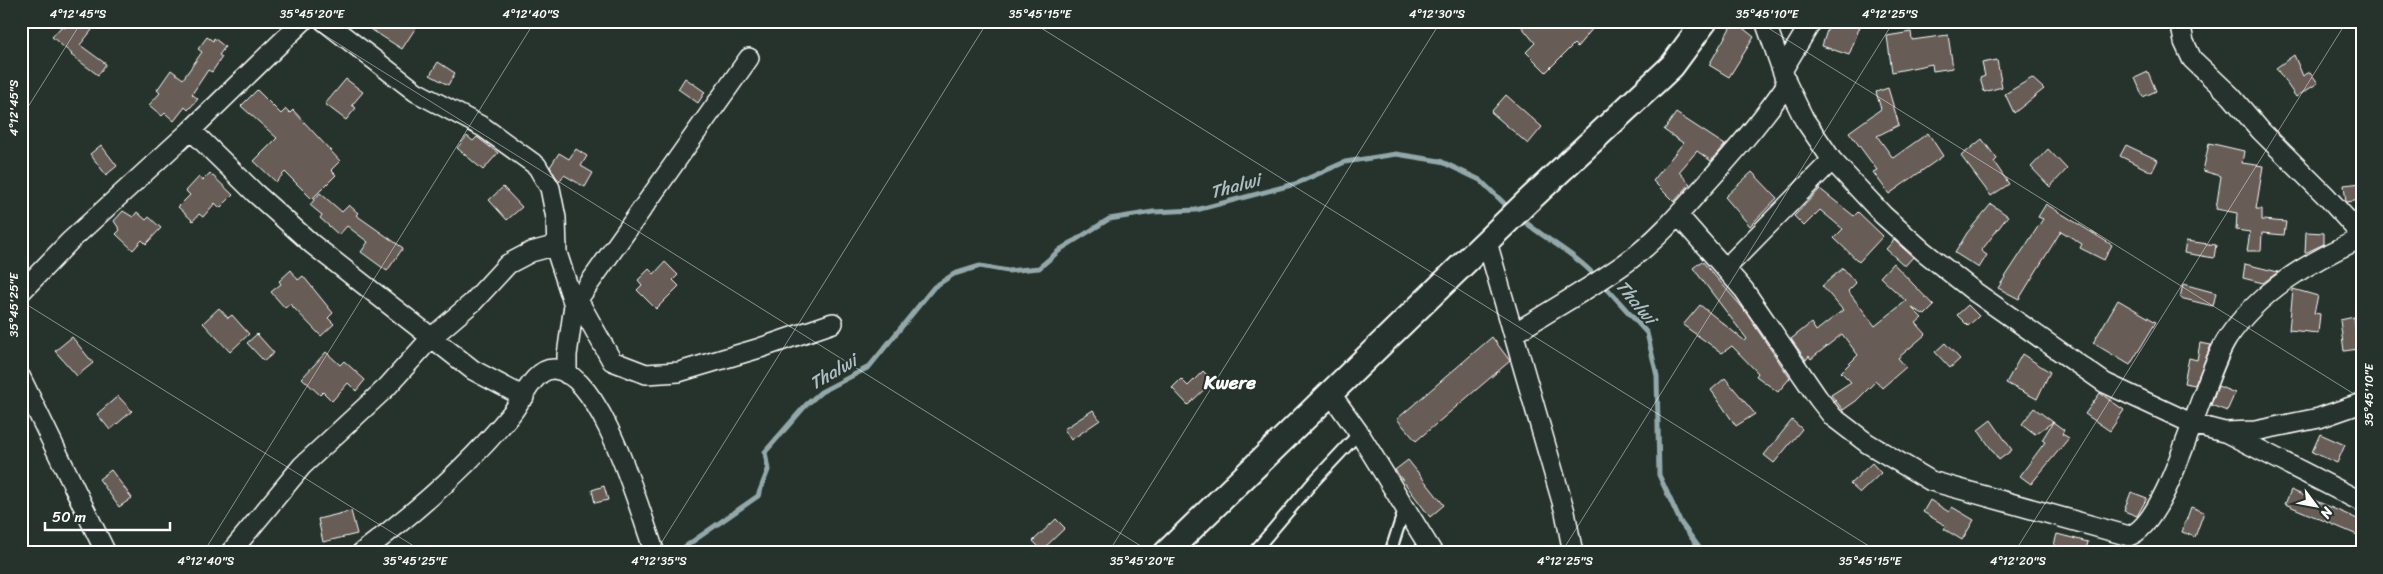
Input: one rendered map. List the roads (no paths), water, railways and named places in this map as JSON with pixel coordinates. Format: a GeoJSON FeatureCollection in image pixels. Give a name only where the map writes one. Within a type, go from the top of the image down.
{"type":"FeatureCollection","features":[{"type":"Feature","properties":{"kind":"street"},"geometry":{"type":"LineString","coordinates":[[21,292],[69,242],[191,130],[304,21]]}},
{"type":"Feature","properties":{"kind":"street"},"geometry":{"type":"LineString","coordinates":[[324,21],[416,92],[483,127],[537,166],[550,188],[554,204],[557,253],[576,302],[612,361],[646,374],[679,372],[760,348],[833,323]]}},
{"type":"Feature","properties":{"kind":"street"},"geometry":{"type":"LineString","coordinates":[[1166,553],[1503,225],[1618,119],[1672,66],[1705,21]]}},
{"type":"Feature","properties":{"kind":"street"},"geometry":{"type":"LineString","coordinates":[[1765,21],[1785,76],[1804,119],[1832,160],[1883,215],[1923,251],[1983,297],[2105,382],[2193,424],[2224,432],[2362,502]]}},
{"type":"Feature","properties":{"kind":"street"},"geometry":{"type":"LineString","coordinates":[[1515,333],[1628,261],[1678,214],[1766,115],[1812,21]]}},
{"type":"Feature","properties":{"kind":"street"},"geometry":{"type":"LineString","coordinates":[[1678,214],[1726,268],[1770,326],[1818,398],[1833,417],[1867,443],[1931,481],[2129,536],[2136,534],[2158,504],[2193,424],[2197,406],[2216,360],[2227,340],[2245,316],[2293,274],[2362,237],[2327,197],[2261,131],[2231,96],[2192,58],[2184,42],[2180,21]]}},
{"type":"Feature","properties":{"kind":"street"},"geometry":{"type":"LineString","coordinates":[[567,374],[567,355],[576,302],[749,58]]}},
{"type":"Feature","properties":{"kind":"street"},"geometry":{"type":"LineString","coordinates":[[191,130],[255,193],[312,244],[472,370],[524,397]]}},
{"type":"Feature","properties":{"kind":"street"},"geometry":{"type":"LineString","coordinates":[[1726,268],[1832,160]]}},
{"type":"Feature","properties":{"kind":"street"},"geometry":{"type":"LineString","coordinates":[[1487,242],[1515,333],[1565,512],[1573,553]]}},
{"type":"Feature","properties":{"kind":"street"},"geometry":{"type":"LineString","coordinates":[[230,553],[302,466],[387,387],[431,338],[473,302],[508,264],[531,252],[557,245]]}},
{"type":"Feature","properties":{"kind":"street"},"geometry":{"type":"LineString","coordinates":[[361,553],[406,519],[457,474],[524,397],[542,372],[551,369],[567,374],[588,394],[605,422],[642,510],[655,553]]}},
{"type":"Feature","properties":{"kind":"street"},"geometry":{"type":"LineString","coordinates":[[21,378],[106,553]]}},
{"type":"Feature","properties":{"kind":"street"},"geometry":{"type":"LineString","coordinates":[[1331,394],[1359,432],[1433,553]]}},
{"type":"Feature","properties":{"kind":"street"},"geometry":{"type":"LineString","coordinates":[[2224,432],[2255,431],[2319,418],[2362,403]]}},
{"type":"Feature","properties":{"kind":"lane"},"geometry":{"type":"LineString","coordinates":[[1253,553],[1314,481],[1359,432]]}},
{"type":"Feature","properties":{"kind":"lane"},"geometry":{"type":"LineString","coordinates":[[1390,553],[1405,507]]}},
{"type":"Feature","properties":{"kind":"waterway","name":"Thalwi"},"geometry":{"type":"LineString","coordinates":[[676,553],[758,496],[768,470],[765,452],[806,405],[821,392],[869,367],[934,287],[954,274],[980,266],[1008,271],[1039,268],[1061,249],[1109,219],[1153,212],[1196,210],[1295,184],[1345,162],[1396,154],[1440,161],[1480,180],[1511,210]]}},
{"type":"Feature","properties":{"kind":"waterway","name":"Thalwi"},"geometry":{"type":"LineString","coordinates":[[1519,217],[1579,261],[1597,278]]}},
{"type":"Feature","properties":{"kind":"waterway","name":"Thalwi"},"geometry":{"type":"LineString","coordinates":[[1603,284],[1647,333],[1657,376],[1659,475],[1681,523],[1703,553]]}},
{"type":"Feature","properties":{"kind":"district","name":"Kwere"},"geometry":{"type":"Point","coordinates":[1230,382]}}]}
